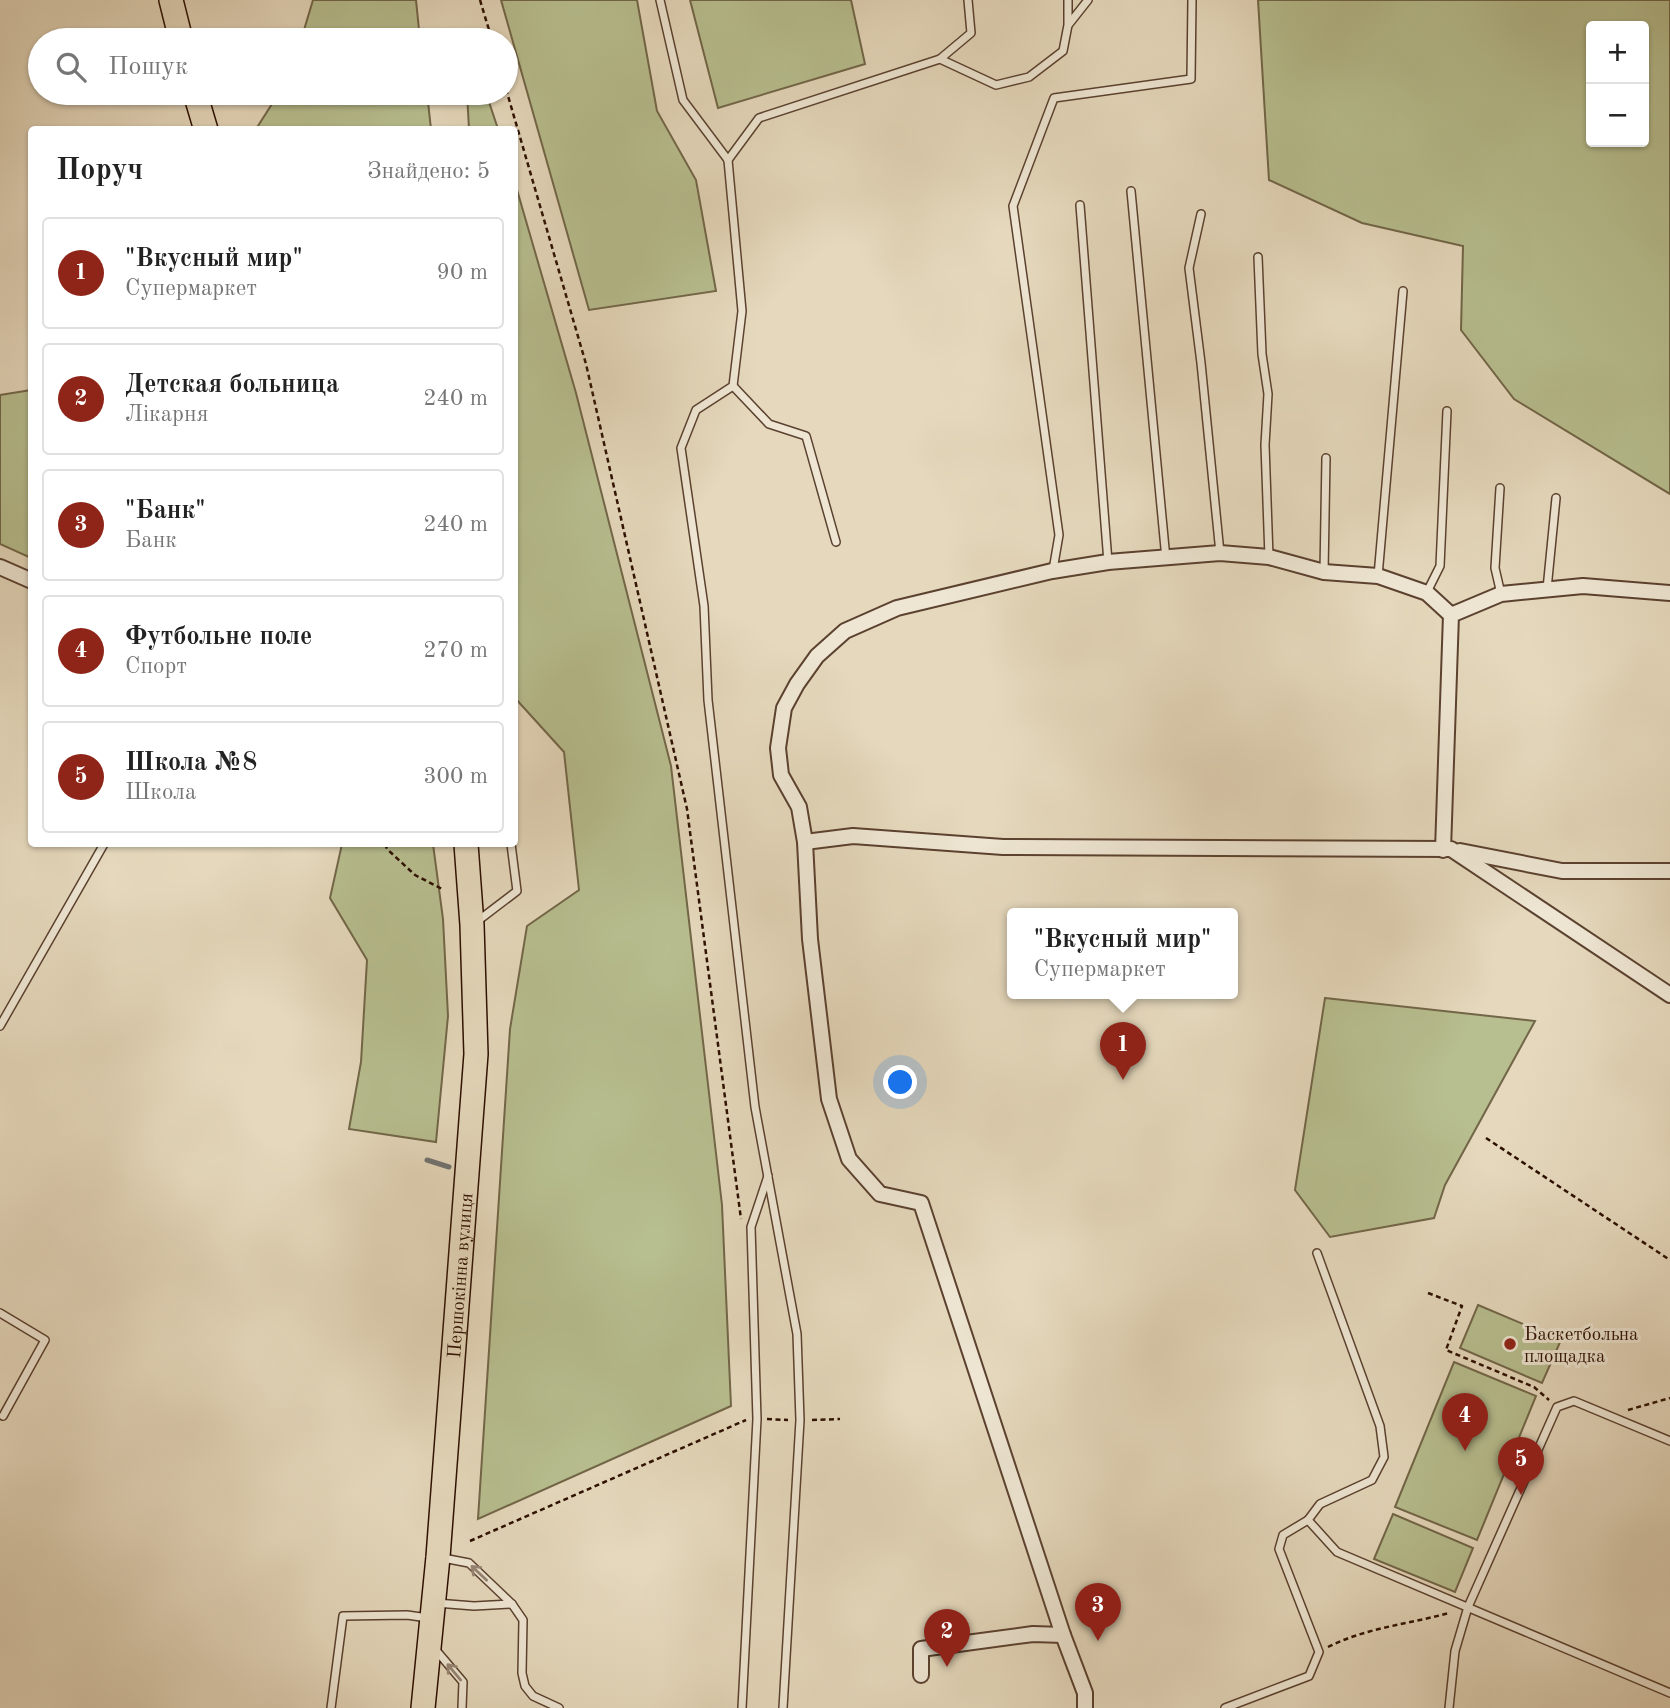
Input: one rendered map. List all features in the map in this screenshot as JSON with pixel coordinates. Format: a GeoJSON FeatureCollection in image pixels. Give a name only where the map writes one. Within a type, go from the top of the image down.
{"type":"FeatureCollection","features":[{"type":"Feature","properties":{"kind":"highway"},"geometry":{"type":"LineString","coordinates":[[171,0],[178,28]]}},
{"type":"Feature","properties":{"kind":"highway"},"geometry":{"type":"LineString","coordinates":[[199,105],[205,126]]}},
{"type":"Feature","properties":{"kind":"highway","name":"Першокінна вулиця"},"geometry":{"type":"LineString","coordinates":[[422,1708],[438,1557],[476,1054],[466,847]]}},
{"type":"Feature","properties":{"kind":"street"},"geometry":{"type":"LineString","coordinates":[[1085,1708],[1085,1693],[1063,1635],[921,1203],[880,1194],[849,1159],[829,1099],[810,939],[805,842],[799,807],[781,775],[778,748],[784,708],[817,656],[845,631],[897,608],[1052,571],[1108,562],[1220,553],[1269,557],[1324,572],[1378,576],[1427,593],[1451,615],[1447,850]]}},
{"type":"Feature","properties":{"kind":"street"},"geometry":{"type":"LineString","coordinates":[[0,567],[28,579]]}},
{"type":"Feature","properties":{"kind":"street"},"geometry":{"type":"LineString","coordinates":[[1451,615],[1501,594],[1547,589],[1583,586],[1670,593]]}},
{"type":"Feature","properties":{"kind":"street"},"geometry":{"type":"LineString","coordinates":[[805,842],[853,836],[1003,846],[1447,850],[1562,871],[1669,871]]}},
{"type":"Feature","properties":{"kind":"street"},"geometry":{"type":"LineString","coordinates":[[1447,850],[1670,995]]}},
{"type":"Feature","properties":{"kind":"street"},"geometry":{"type":"LineString","coordinates":[[921,1675],[922,1649],[1033,1634],[1063,1635]]}},
{"type":"Feature","properties":{"kind":"lane"},"geometry":{"type":"LineString","coordinates":[[660,0],[683,100],[728,160],[743,311],[733,386],[696,410],[681,448],[704,606],[708,700],[755,1107],[797,1334],[799,1407],[783,1708]]}},
{"type":"Feature","properties":{"kind":"lane"},"geometry":{"type":"LineString","coordinates":[[728,160],[759,118],[940,59],[971,33],[968,0]]}},
{"type":"Feature","properties":{"kind":"lane"},"geometry":{"type":"LineString","coordinates":[[940,59],[996,85],[1029,77],[1063,51],[1068,25],[1068,0]]}},
{"type":"Feature","properties":{"kind":"lane"},"geometry":{"type":"LineString","coordinates":[[1068,25],[1088,0]]}},
{"type":"Feature","properties":{"kind":"lane"},"geometry":{"type":"LineString","coordinates":[[1052,571],[1059,535],[1013,206],[1054,98],[1191,79],[1192,0]]}},
{"type":"Feature","properties":{"kind":"lane"},"geometry":{"type":"LineString","coordinates":[[1130,191],[1166,559]]}},
{"type":"Feature","properties":{"kind":"lane"},"geometry":{"type":"LineString","coordinates":[[1080,205],[1108,562]]}},
{"type":"Feature","properties":{"kind":"lane"},"geometry":{"type":"LineString","coordinates":[[1201,214],[1189,268],[1220,553]]}},
{"type":"Feature","properties":{"kind":"lane"},"geometry":{"type":"LineString","coordinates":[[1258,257],[1262,354],[1268,394],[1265,445],[1269,557]]}},
{"type":"Feature","properties":{"kind":"lane"},"geometry":{"type":"LineString","coordinates":[[1378,576],[1403,291]]}},
{"type":"Feature","properties":{"kind":"lane"},"geometry":{"type":"LineString","coordinates":[[733,386],[769,424],[806,436],[836,542]]}},
{"type":"Feature","properties":{"kind":"lane"},"geometry":{"type":"LineString","coordinates":[[1427,593],[1440,566],[1447,411]]}},
{"type":"Feature","properties":{"kind":"lane"},"geometry":{"type":"LineString","coordinates":[[1324,572],[1326,458]]}},
{"type":"Feature","properties":{"kind":"lane"},"geometry":{"type":"LineString","coordinates":[[1500,488],[1495,568],[1501,594]]}},
{"type":"Feature","properties":{"kind":"lane"},"geometry":{"type":"LineString","coordinates":[[1547,589],[1556,498]]}},
{"type":"Feature","properties":{"kind":"lane"},"geometry":{"type":"LineString","coordinates":[[0,1026],[102,847]]}},
{"type":"Feature","properties":{"kind":"lane"},"geometry":{"type":"LineString","coordinates":[[472,925],[517,891],[512,847]]}},
{"type":"Feature","properties":{"kind":"lane"},"geometry":{"type":"LineString","coordinates":[[742,1708],[757,1419],[751,1227],[768,1176]]}},
{"type":"Feature","properties":{"kind":"lane"},"geometry":{"type":"LineString","coordinates":[[1225,1708],[1309,1676],[1319,1652],[1279,1549],[1283,1535],[1308,1520],[1320,1504],[1372,1480],[1384,1457],[1380,1426],[1317,1253]]}},
{"type":"Feature","properties":{"kind":"lane"},"geometry":{"type":"LineString","coordinates":[[0,1313],[45,1340],[3,1416]]}},
{"type":"Feature","properties":{"kind":"lane"},"geometry":{"type":"LineString","coordinates":[[1450,1708],[1455,1650],[1468,1607],[1557,1407],[1574,1401],[1670,1441]]}},
{"type":"Feature","properties":{"kind":"lane"},"geometry":{"type":"LineString","coordinates":[[1308,1520],[1337,1552],[1670,1693]]}},
{"type":"Feature","properties":{"kind":"lane"},"geometry":{"type":"LineString","coordinates":[[438,1557],[469,1563],[512,1604],[523,1620],[522,1673],[525,1686],[533,1696],[559,1708]]}},
{"type":"Feature","properties":{"kind":"lane"},"geometry":{"type":"LineString","coordinates":[[331,1708],[342,1616],[407,1615],[433,1610],[512,1604]]}},
{"type":"Feature","properties":{"kind":"lane"},"geometry":{"type":"LineString","coordinates":[[429,1642],[463,1682],[462,1708]]}},
{"type":"Feature","properties":{"kind":"path"},"geometry":{"type":"LineString","coordinates":[[480,0],[488,28]]}},
{"type":"Feature","properties":{"kind":"path"},"geometry":{"type":"LineString","coordinates":[[511,105],[517,126]]}},
{"type":"Feature","properties":{"kind":"path"},"geometry":{"type":"LineString","coordinates":[[518,130],[586,364],[687,809],[742,1224]]}},
{"type":"Feature","properties":{"kind":"path"},"geometry":{"type":"LineString","coordinates":[[386,847],[415,875],[444,890]]}},
{"type":"Feature","properties":{"kind":"path"},"geometry":{"type":"LineString","coordinates":[[1486,1138],[1670,1260]]}},
{"type":"Feature","properties":{"kind":"path"},"geometry":{"type":"LineString","coordinates":[[1428,1293],[1462,1306],[1446,1350],[1534,1387],[1557,1407]]}},
{"type":"Feature","properties":{"kind":"path"},"geometry":{"type":"LineString","coordinates":[[1608,1416],[1670,1398]]}},
{"type":"Feature","properties":{"kind":"path"},"geometry":{"type":"LineString","coordinates":[[470,1541],[747,1420]]}},
{"type":"Feature","properties":{"kind":"path"},"geometry":{"type":"LineString","coordinates":[[1319,1652],[1351,1635],[1468,1607]]}},
{"type":"Feature","properties":{"kind":"green space"},"geometry":{"type":"Polygon","coordinates":[[[313,0],[416,0],[419,28],[305,28],[313,0]]]}},
{"type":"Feature","properties":{"kind":"green space"},"geometry":{"type":"Polygon","coordinates":[[[501,0],[637,0],[657,111],[696,180],[716,291],[589,310],[518,60],[518,28],[509,28],[501,0]]]}},
{"type":"Feature","properties":{"kind":"green space"},"geometry":{"type":"Polygon","coordinates":[[[690,0],[851,0],[865,64],[718,108],[690,0]]]}},
{"type":"Feature","properties":{"kind":"green space"},"geometry":{"type":"Polygon","coordinates":[[[1258,0],[1670,0],[1670,494],[1514,399],[1461,330],[1463,246],[1362,223],[1269,180],[1258,0]]]}},
{"type":"Feature","properties":{"kind":"green space"},"geometry":{"type":"Polygon","coordinates":[[[271,105],[428,105],[431,126],[258,126],[271,105]]]}},
{"type":"Feature","properties":{"kind":"green space"},"geometry":{"type":"Polygon","coordinates":[[[468,105],[490,105],[497,126],[469,126],[468,105]]]}},
{"type":"Feature","properties":{"kind":"green space"},"geometry":{"type":"Polygon","coordinates":[[[518,193],[576,393],[671,766],[722,1205],[731,1406],[478,1519],[510,1029],[527,926],[579,890],[564,752],[518,701],[518,193]]]}},
{"type":"Feature","properties":{"kind":"green space"},"geometry":{"type":"Polygon","coordinates":[[[28,391],[28,557],[0,544],[0,395],[28,391]]]}},
{"type":"Feature","properties":{"kind":"green space"},"geometry":{"type":"Polygon","coordinates":[[[341,847],[433,847],[443,919],[448,1016],[436,1142],[349,1129],[361,1062],[367,960],[330,898],[341,847]]]}},
{"type":"Feature","properties":{"kind":"green space"},"geometry":{"type":"Polygon","coordinates":[[[1325,998],[1535,1021],[1445,1185],[1434,1218],[1330,1237],[1295,1190],[1325,998]]]}},
{"type":"Feature","properties":{"kind":"green space","name":"Баскетбольна площадка"},"geometry":{"type":"Polygon","coordinates":[[[1478,1305],[1561,1340],[1542,1383],[1460,1348],[1478,1305]]]}},
{"type":"Feature","properties":{"kind":"green space"},"geometry":{"type":"Polygon","coordinates":[[[1454,1362],[1536,1396],[1477,1540],[1395,1507],[1454,1362]]]}},
{"type":"Feature","properties":{"kind":"green space"},"geometry":{"type":"Polygon","coordinates":[[[1393,1514],[1473,1548],[1455,1592],[1374,1559],[1393,1514]]]}},
{"type":"Feature","properties":{"kind":"waterway"},"geometry":{"type":"LineString","coordinates":[[427,1160],[449,1167]]}},
{"type":"Feature","properties":{"kind":"place","name":"\"Вкусный мир\""},"geometry":{"type":"Point","coordinates":[1123,1080]}},
{"type":"Feature","properties":{"kind":"place","name":"Баскетбольна площадка"},"geometry":{"type":"Point","coordinates":[1510,1344]}},
{"type":"Feature","properties":{"kind":"place","name":"Футбольне поле"},"geometry":{"type":"Point","coordinates":[1465,1451]}},
{"type":"Feature","properties":{"kind":"place","name":"Школа №8"},"geometry":{"type":"Point","coordinates":[1521,1495]}},
{"type":"Feature","properties":{"kind":"place","name":"\"Банк\""},"geometry":{"type":"Point","coordinates":[1098,1641]}},
{"type":"Feature","properties":{"kind":"place","name":"Детская больница"},"geometry":{"type":"Point","coordinates":[947,1667]}}]}
